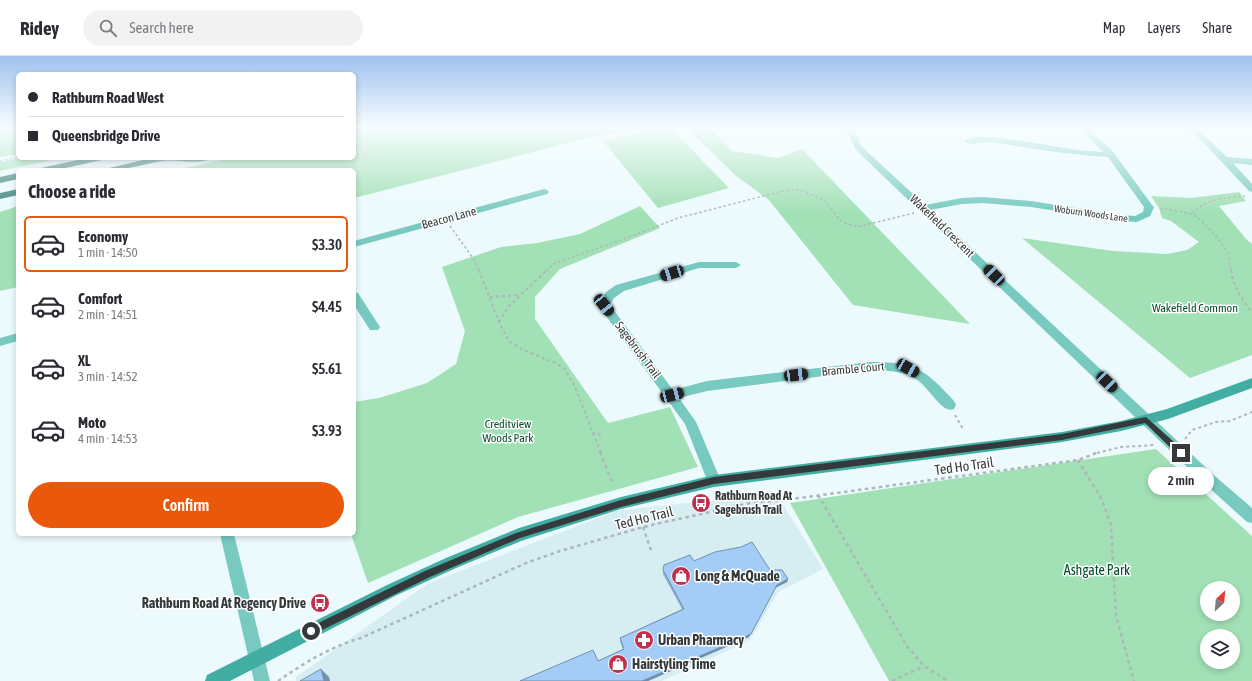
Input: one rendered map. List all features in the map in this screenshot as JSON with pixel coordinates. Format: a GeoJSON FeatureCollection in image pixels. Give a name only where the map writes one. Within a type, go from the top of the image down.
{"type":"FeatureCollection","features":[{"type":"Feature","properties":{"kind":"highway"},"geometry":{"type":"LineString","coordinates":[[53,168],[90,160]]}},
{"type":"Feature","properties":{"kind":"highway"},"geometry":{"type":"LineString","coordinates":[[121,168],[155,160]]}},
{"type":"Feature","properties":{"kind":"highway"},"geometry":{"type":"LineString","coordinates":[[0,180],[16,176]]}},
{"type":"Feature","properties":{"kind":"highway"},"geometry":{"type":"LineString","coordinates":[[0,196],[16,192]]}},
{"type":"Feature","properties":{"kind":"street","name":"Wakefield Crescent"},"geometry":{"type":"LineString","coordinates":[[868,156],[1146,420],[1252,517]]}},
{"type":"Feature","properties":{"kind":"street"},"geometry":{"type":"LineString","coordinates":[[1112,156],[1149,207]]}},
{"type":"Feature","properties":{"kind":"street"},"geometry":{"type":"LineString","coordinates":[[1222,156],[1249,192]]}},
{"type":"Feature","properties":{"kind":"street"},"geometry":{"type":"LineString","coordinates":[[1226,160],[1252,162]]}},
{"type":"Feature","properties":{"kind":"street","name":"Beacon Lane"},"geometry":{"type":"LineString","coordinates":[[356,243],[544,192]]}},
{"type":"Feature","properties":{"kind":"street","name":"Woburn Woods Lane"},"geometry":{"type":"LineString","coordinates":[[925,209],[962,201],[983,200],[1031,204],[1120,218],[1137,218],[1147,214],[1149,207]]}},
{"type":"Feature","properties":{"kind":"street","name":"Sagebrush Trail"},"geometry":{"type":"LineString","coordinates":[[714,481],[690,422],[672,395],[604,305],[610,295],[620,288],[699,266],[736,265]]}},
{"type":"Feature","properties":{"kind":"street"},"geometry":{"type":"LineString","coordinates":[[356,299],[374,327]]}},
{"type":"Feature","properties":{"kind":"street"},"geometry":{"type":"LineString","coordinates":[[0,342],[16,338]]}},
{"type":"Feature","properties":{"kind":"street","name":"Bramble Court"},"geometry":{"type":"LineString","coordinates":[[672,395],[707,386],[870,366],[892,366],[908,368],[926,378],[950,406]]}},
{"type":"Feature","properties":{"kind":"street"},"geometry":{"type":"LineString","coordinates":[[213,681],[392,590],[451,563],[519,535],[621,503],[714,481],[1062,437],[1146,420],[1181,410],[1252,383]]}},
{"type":"Feature","properties":{"kind":"street"},"geometry":{"type":"LineString","coordinates":[[227,536],[262,681]]}},
{"type":"Feature","properties":{"kind":"path"},"geometry":{"type":"LineString","coordinates":[[0,161],[16,157]]}},
{"type":"Feature","properties":{"kind":"path"},"geometry":{"type":"LineString","coordinates":[[499,322],[508,307],[556,263],[678,218],[783,191],[799,190],[820,198],[826,202],[838,219],[857,227],[925,209]]}},
{"type":"Feature","properties":{"kind":"path"},"geometry":{"type":"LineString","coordinates":[[1193,214],[1200,206],[1249,192]]}},
{"type":"Feature","properties":{"kind":"path"},"geometry":{"type":"LineString","coordinates":[[1149,207],[1193,214],[1205,224],[1219,240],[1228,254],[1232,279],[1240,296],[1252,312]]}},
{"type":"Feature","properties":{"kind":"path"},"geometry":{"type":"LineString","coordinates":[[443,220],[451,227],[475,261],[499,322],[509,342],[523,350],[556,363],[565,369],[575,387],[612,482]]}},
{"type":"Feature","properties":{"kind":"path"},"geometry":{"type":"LineString","coordinates":[[490,297],[520,295]]}},
{"type":"Feature","properties":{"kind":"path"},"geometry":{"type":"LineString","coordinates":[[950,406],[963,429]]}},
{"type":"Feature","properties":{"kind":"path"},"geometry":{"type":"LineString","coordinates":[[1183,440],[1192,430],[1216,422],[1230,421],[1252,412]]}},
{"type":"Feature","properties":{"kind":"path"},"geometry":{"type":"LineString","coordinates":[[592,432],[602,435]]}},
{"type":"Feature","properties":{"kind":"path","name":"Ted Ho Trail"},"geometry":{"type":"LineString","coordinates":[[278,681],[309,660],[343,643],[361,638],[526,563],[560,551],[643,527],[750,503],[1078,460],[1102,451],[1140,444],[1159,445]]}},
{"type":"Feature","properties":{"kind":"path"},"geometry":{"type":"LineString","coordinates":[[1078,460],[1102,500],[1112,526],[1116,616],[1134,681]]}},
{"type":"Feature","properties":{"kind":"path"},"geometry":{"type":"LineString","coordinates":[[818,495],[907,646],[924,666],[948,681]]}},
{"type":"Feature","properties":{"kind":"path"},"geometry":{"type":"LineString","coordinates":[[643,527],[652,553]]}},
{"type":"Feature","properties":{"kind":"path"},"geometry":{"type":"LineString","coordinates":[[892,681],[924,666]]}},
{"type":"Feature","properties":{"kind":"shaded area"},"geometry":{"type":"Polygon","coordinates":[[[776,493],[823,569],[778,592],[750,640],[662,681],[296,681],[296,677],[427,584],[616,511],[776,493]]]}},
{"type":"Feature","properties":{"kind":"green space"},"geometry":{"type":"Polygon","coordinates":[[[356,156],[517,156],[356,197],[356,168],[185,168],[222,160],[356,160],[356,156]]]}},
{"type":"Feature","properties":{"kind":"green space"},"geometry":{"type":"Polygon","coordinates":[[[615,156],[698,156],[729,188],[658,208],[615,156]]]}},
{"type":"Feature","properties":{"kind":"green space"},"geometry":{"type":"Polygon","coordinates":[[[716,156],[766,156],[778,158],[783,156],[809,156],[970,324],[853,305],[769,200],[735,175],[716,156]]]}},
{"type":"Feature","properties":{"kind":"green space"},"geometry":{"type":"Polygon","coordinates":[[[16,159],[16,160],[52,160],[0,171],[0,162],[16,159]]]}},
{"type":"Feature","properties":{"kind":"green space","name":"Wakefield Common"},"geometry":{"type":"Polygon","coordinates":[[[1239,192],[1246,201],[1219,206],[1246,239],[1252,244],[1252,355],[1190,378],[1022,238],[1113,251],[1167,254],[1187,250],[1199,242],[1171,221],[1162,218],[1159,208],[1151,196],[1191,198],[1239,192]]]}},
{"type":"Feature","properties":{"kind":"green space","name":"Creditview Woods Park"},"geometry":{"type":"Polygon","coordinates":[[[640,206],[660,228],[560,269],[535,297],[535,319],[608,423],[670,407],[698,467],[518,517],[368,583],[352,536],[356,536],[356,402],[379,398],[427,383],[456,364],[465,331],[442,267],[501,247],[537,243],[580,234],[640,206]]]}},
{"type":"Feature","properties":{"kind":"green space"},"geometry":{"type":"Polygon","coordinates":[[[16,207],[16,287],[0,291],[0,212],[16,207]]]}},
{"type":"Feature","properties":{"kind":"green space","name":"Ashgate Park"},"geometry":{"type":"Polygon","coordinates":[[[1156,449],[1252,536],[1252,681],[889,681],[790,503],[1156,449]]]}},
{"type":"Feature","properties":{"kind":"building"},"geometry":{"type":"Polygon","coordinates":[[[752,542],[770,570],[782,570],[788,579],[777,585],[751,634],[642,681],[520,681],[593,650],[598,661],[624,649],[620,638],[684,609],[663,570],[664,565],[690,555],[694,561],[715,552],[741,547],[752,542]]]}},
{"type":"Feature","properties":{"kind":"building"},"geometry":{"type":"Polygon","coordinates":[[[321,669],[324,681],[300,681],[321,669]]]}},
{"type":"Feature","properties":{"kind":"place","name":"Rathburn Road At Sagebrush Trail"},"geometry":{"type":"Point","coordinates":[701,503]}},
{"type":"Feature","properties":{"kind":"place","name":"Long & McQuade"},"geometry":{"type":"Point","coordinates":[681,576]}},
{"type":"Feature","properties":{"kind":"place","name":"Rathburn Road At Regency Drive"},"geometry":{"type":"Point","coordinates":[320,603]}},
{"type":"Feature","properties":{"kind":"place","name":"Urban Pharmacy"},"geometry":{"type":"Point","coordinates":[644,640]}},
{"type":"Feature","properties":{"kind":"place","name":"Hairstyling Time"},"geometry":{"type":"Point","coordinates":[618,664]}},
{"type":"Feature","properties":{"kind":"route"},"geometry":{"type":"LineString","coordinates":[[311,631],[392,590],[451,563],[519,535],[621,503],[714,481],[1062,437],[1146,420],[1181,453]]}}]}
